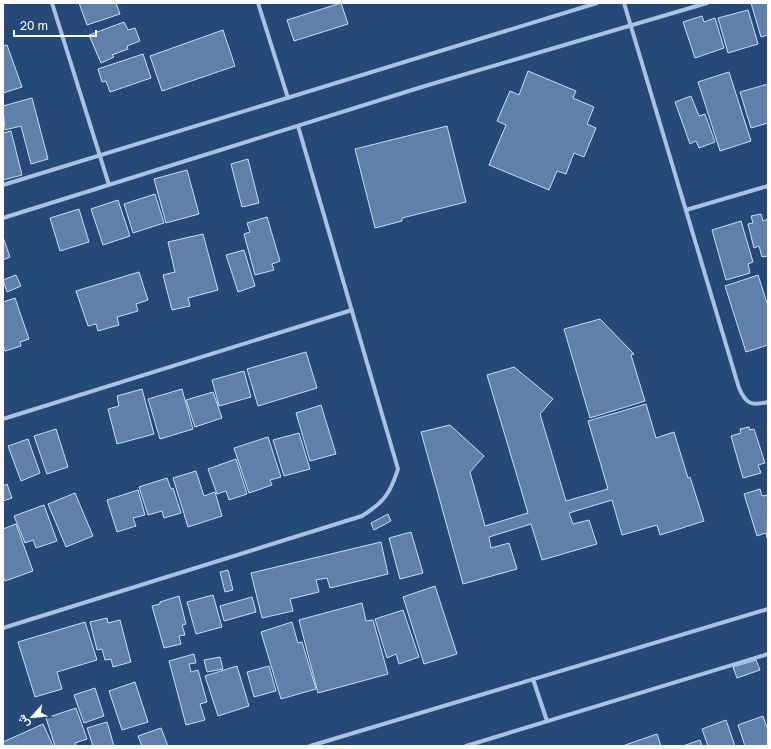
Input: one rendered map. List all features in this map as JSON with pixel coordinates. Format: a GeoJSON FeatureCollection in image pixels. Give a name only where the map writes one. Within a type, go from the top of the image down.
{"type":"FeatureCollection","features":[{"type":"Feature","properties":{"kind":"street"},"geometry":{"type":"LineString","coordinates":[[52,3],[109,185]]}},
{"type":"Feature","properties":{"kind":"street"},"geometry":{"type":"LineString","coordinates":[[258,3],[288,98]]}},
{"type":"Feature","properties":{"kind":"street"},"geometry":{"type":"LineString","coordinates":[[3,185],[597,3]]}},
{"type":"Feature","properties":{"kind":"street"},"geometry":{"type":"LineString","coordinates":[[624,3],[739,388],[744,400],[755,405],[768,402]]}},
{"type":"Feature","properties":{"kind":"street"},"geometry":{"type":"LineString","coordinates":[[3,218],[298,126],[707,3]]}},
{"type":"Feature","properties":{"kind":"street"},"geometry":{"type":"LineString","coordinates":[[3,628],[362,516],[380,505],[392,489],[398,469],[298,126]]}},
{"type":"Feature","properties":{"kind":"street"},"geometry":{"type":"LineString","coordinates":[[686,210],[768,186]]}},
{"type":"Feature","properties":{"kind":"street"},"geometry":{"type":"LineString","coordinates":[[3,419],[352,310]]}},
{"type":"Feature","properties":{"kind":"street"},"geometry":{"type":"LineString","coordinates":[[310,746],[768,609]]}},
{"type":"Feature","properties":{"kind":"street"},"geometry":{"type":"LineString","coordinates":[[466,746],[768,654]]}},
{"type":"Feature","properties":{"kind":"street"},"geometry":{"type":"LineString","coordinates":[[533,679],[546,722]]}},
{"type":"Feature","properties":{"kind":"building"},"geometry":{"type":"Polygon","coordinates":[[[79,3],[116,3],[120,14],[87,25],[79,3]]]}},
{"type":"Feature","properties":{"kind":"building"},"geometry":{"type":"Polygon","coordinates":[[[341,3],[348,24],[294,41],[287,20],[341,3]]]}},
{"type":"Feature","properties":{"kind":"building"},"geometry":{"type":"Polygon","coordinates":[[[751,3],[768,3],[768,35],[761,37],[751,3]]]}},
{"type":"Feature","properties":{"kind":"building"},"geometry":{"type":"Polygon","coordinates":[[[748,10],[758,44],[728,53],[718,18],[748,10]]]}},
{"type":"Feature","properties":{"kind":"building"},"geometry":{"type":"Polygon","coordinates":[[[702,16],[704,22],[715,18],[724,48],[695,58],[683,22],[702,16]]]}},
{"type":"Feature","properties":{"kind":"building"},"geometry":{"type":"Polygon","coordinates":[[[124,22],[128,30],[135,28],[140,41],[127,46],[128,49],[112,55],[114,57],[101,63],[89,35],[124,22]]]}},
{"type":"Feature","properties":{"kind":"building"},"geometry":{"type":"Polygon","coordinates":[[[223,30],[235,66],[162,91],[150,56],[223,30]]]}},
{"type":"Feature","properties":{"kind":"building"},"geometry":{"type":"Polygon","coordinates":[[[7,45],[22,87],[3,93],[3,46],[7,45]]]}},
{"type":"Feature","properties":{"kind":"building"},"geometry":{"type":"Polygon","coordinates":[[[143,54],[151,78],[110,92],[106,81],[102,82],[98,69],[143,54]]]}},
{"type":"Feature","properties":{"kind":"building"},"geometry":{"type":"Polygon","coordinates":[[[528,71],[576,91],[573,98],[594,107],[587,124],[596,128],[584,157],[574,153],[566,174],[557,171],[549,190],[489,165],[506,125],[497,121],[510,91],[519,95],[528,71]]]}},
{"type":"Feature","properties":{"kind":"building"},"geometry":{"type":"Polygon","coordinates":[[[729,72],[751,141],[720,151],[698,82],[729,72]]]}},
{"type":"Feature","properties":{"kind":"building"},"geometry":{"type":"Polygon","coordinates":[[[768,84],[768,123],[751,128],[740,92],[768,84]]]}},
{"type":"Feature","properties":{"kind":"building"},"geometry":{"type":"Polygon","coordinates":[[[691,96],[699,116],[705,114],[715,142],[699,148],[696,141],[690,144],[675,102],[691,96]]]}},
{"type":"Feature","properties":{"kind":"building"},"geometry":{"type":"Polygon","coordinates":[[[32,98],[48,159],[31,164],[21,126],[5,130],[3,106],[32,98]]]}},
{"type":"Feature","properties":{"kind":"building"},"geometry":{"type":"Polygon","coordinates":[[[447,126],[466,202],[402,218],[402,221],[375,228],[355,149],[447,126]]]}},
{"type":"Feature","properties":{"kind":"building"},"geometry":{"type":"Polygon","coordinates":[[[11,131],[22,175],[3,180],[3,133],[11,131]]]}},
{"type":"Feature","properties":{"kind":"building"},"geometry":{"type":"Polygon","coordinates":[[[248,159],[259,203],[242,207],[231,164],[248,159]]]}},
{"type":"Feature","properties":{"kind":"building"},"geometry":{"type":"Polygon","coordinates":[[[187,170],[199,214],[166,223],[154,179],[187,170]]]}},
{"type":"Feature","properties":{"kind":"building"},"geometry":{"type":"Polygon","coordinates":[[[155,194],[164,223],[133,233],[124,204],[155,194]]]}},
{"type":"Feature","properties":{"kind":"building"},"geometry":{"type":"Polygon","coordinates":[[[118,200],[130,236],[103,245],[91,209],[118,200]]]}},
{"type":"Feature","properties":{"kind":"building"},"geometry":{"type":"Polygon","coordinates":[[[79,209],[89,242],[60,251],[50,218],[79,209]]]}},
{"type":"Feature","properties":{"kind":"building"},"geometry":{"type":"Polygon","coordinates":[[[761,214],[763,221],[768,219],[768,256],[762,257],[759,246],[754,248],[748,224],[753,223],[751,216],[761,214]]]}},
{"type":"Feature","properties":{"kind":"building"},"geometry":{"type":"Polygon","coordinates":[[[267,217],[280,261],[272,264],[274,270],[255,275],[244,234],[250,232],[247,223],[267,217]]]}},
{"type":"Feature","properties":{"kind":"building"},"geometry":{"type":"Polygon","coordinates":[[[741,221],[753,262],[748,264],[750,273],[726,280],[712,230],[741,221]]]}},
{"type":"Feature","properties":{"kind":"building"},"geometry":{"type":"Polygon","coordinates":[[[203,234],[218,290],[188,298],[190,306],[172,310],[163,275],[175,272],[168,242],[203,234]]]}},
{"type":"Feature","properties":{"kind":"building"},"geometry":{"type":"Polygon","coordinates":[[[3,237],[10,257],[3,260],[3,237]]]}},
{"type":"Feature","properties":{"kind":"building"},"geometry":{"type":"Polygon","coordinates":[[[244,250],[255,286],[238,292],[226,255],[244,250]]]}},
{"type":"Feature","properties":{"kind":"building"},"geometry":{"type":"Polygon","coordinates":[[[139,272],[148,300],[136,304],[138,311],[117,317],[119,325],[98,331],[96,324],[88,326],[76,291],[139,272]]]}},
{"type":"Feature","properties":{"kind":"building"},"geometry":{"type":"Polygon","coordinates":[[[16,275],[21,286],[7,292],[3,280],[16,275]]]}},
{"type":"Feature","properties":{"kind":"building"},"geometry":{"type":"Polygon","coordinates":[[[758,275],[768,306],[768,345],[746,352],[725,286],[758,275]]]}},
{"type":"Feature","properties":{"kind":"building"},"geometry":{"type":"Polygon","coordinates":[[[15,298],[29,339],[20,342],[21,346],[5,351],[3,345],[3,302],[15,298]]]}},
{"type":"Feature","properties":{"kind":"building"},"geometry":{"type":"Polygon","coordinates":[[[600,319],[634,354],[631,355],[645,401],[590,418],[564,329],[600,319]]]}},
{"type":"Feature","properties":{"kind":"building"},"geometry":{"type":"Polygon","coordinates":[[[306,352],[317,388],[258,406],[247,369],[306,352]]]}},
{"type":"Feature","properties":{"kind":"building"},"geometry":{"type":"Polygon","coordinates":[[[514,367],[553,399],[540,414],[566,501],[608,489],[588,421],[646,404],[656,438],[674,432],[688,478],[690,477],[704,521],[660,535],[657,525],[622,535],[612,500],[569,513],[573,524],[589,520],[597,544],[542,560],[531,524],[489,537],[491,548],[509,543],[517,569],[463,584],[421,432],[450,425],[484,456],[470,472],[485,526],[528,513],[487,375],[514,367]]]}},
{"type":"Feature","properties":{"kind":"building"},"geometry":{"type":"Polygon","coordinates":[[[244,371],[251,397],[219,406],[212,380],[244,371]]]}},
{"type":"Feature","properties":{"kind":"building"},"geometry":{"type":"Polygon","coordinates":[[[142,389],[154,434],[117,444],[108,409],[119,406],[117,396],[142,389]]]}},
{"type":"Feature","properties":{"kind":"building"},"geometry":{"type":"Polygon","coordinates":[[[182,389],[193,429],[160,439],[148,399],[182,389]]]}},
{"type":"Feature","properties":{"kind":"building"},"geometry":{"type":"Polygon","coordinates":[[[213,392],[222,418],[195,427],[186,400],[213,392]]]}},
{"type":"Feature","properties":{"kind":"building"},"geometry":{"type":"Polygon","coordinates":[[[321,405],[336,454],[310,461],[296,413],[321,405]]]}},
{"type":"Feature","properties":{"kind":"building"},"geometry":{"type":"Polygon","coordinates":[[[749,427],[750,430],[754,429],[765,463],[758,465],[761,473],[743,478],[731,436],[741,433],[740,429],[749,427]]]}},
{"type":"Feature","properties":{"kind":"building"},"geometry":{"type":"Polygon","coordinates":[[[56,429],[68,467],[47,474],[34,436],[56,429]]]}},
{"type":"Feature","properties":{"kind":"building"},"geometry":{"type":"Polygon","coordinates":[[[299,433],[310,469],[284,476],[273,440],[299,433]]]}},
{"type":"Feature","properties":{"kind":"building"},"geometry":{"type":"Polygon","coordinates":[[[268,437],[281,477],[270,480],[272,485],[249,493],[234,448],[268,437]]]}},
{"type":"Feature","properties":{"kind":"building"},"geometry":{"type":"Polygon","coordinates":[[[28,439],[40,473],[21,481],[8,446],[28,439]]]}},
{"type":"Feature","properties":{"kind":"building"},"geometry":{"type":"Polygon","coordinates":[[[236,459],[247,494],[229,500],[226,491],[217,494],[208,469],[236,459]]]}},
{"type":"Feature","properties":{"kind":"building"},"geometry":{"type":"Polygon","coordinates":[[[196,471],[204,496],[215,492],[222,516],[188,527],[173,478],[196,471]]]}},
{"type":"Feature","properties":{"kind":"building"},"geometry":{"type":"Polygon","coordinates":[[[167,478],[171,489],[173,488],[181,513],[164,518],[162,511],[148,515],[139,487],[167,478]]]}},
{"type":"Feature","properties":{"kind":"building"},"geometry":{"type":"Polygon","coordinates":[[[7,484],[12,498],[3,501],[3,486],[7,484]]]}},
{"type":"Feature","properties":{"kind":"building"},"geometry":{"type":"Polygon","coordinates":[[[760,489],[762,496],[768,495],[767,538],[766,533],[757,536],[744,494],[760,489]]]}},
{"type":"Feature","properties":{"kind":"building"},"geometry":{"type":"Polygon","coordinates":[[[138,490],[145,515],[133,518],[136,526],[117,532],[107,500],[138,490]]]}},
{"type":"Feature","properties":{"kind":"building"},"geometry":{"type":"Polygon","coordinates":[[[75,493],[93,536],[66,547],[48,504],[75,493]]]}},
{"type":"Feature","properties":{"kind":"building"},"geometry":{"type":"Polygon","coordinates":[[[44,505],[57,541],[36,548],[33,540],[25,543],[14,516],[44,505]]]}},
{"type":"Feature","properties":{"kind":"building"},"geometry":{"type":"Polygon","coordinates":[[[388,514],[391,521],[374,530],[371,523],[388,514]]]}},
{"type":"Feature","properties":{"kind":"building"},"geometry":{"type":"Polygon","coordinates":[[[16,524],[33,571],[5,581],[3,576],[3,529],[16,524]]]}},
{"type":"Feature","properties":{"kind":"building"},"geometry":{"type":"Polygon","coordinates":[[[411,532],[423,573],[400,579],[389,538],[411,532]]]}},
{"type":"Feature","properties":{"kind":"building"},"geometry":{"type":"Polygon","coordinates":[[[381,542],[388,574],[330,588],[327,578],[316,580],[319,592],[290,599],[293,611],[262,618],[251,573],[381,542]]]}},
{"type":"Feature","properties":{"kind":"building"},"geometry":{"type":"Polygon","coordinates":[[[228,570],[233,590],[225,592],[220,572],[228,570]]]}},
{"type":"Feature","properties":{"kind":"building"},"geometry":{"type":"Polygon","coordinates":[[[435,586],[457,654],[424,664],[403,597],[435,586]]]}},
{"type":"Feature","properties":{"kind":"building"},"geometry":{"type":"Polygon","coordinates":[[[213,595],[222,627],[196,634],[187,602],[213,595]]]}},
{"type":"Feature","properties":{"kind":"building"},"geometry":{"type":"Polygon","coordinates":[[[179,596],[186,624],[182,625],[185,635],[179,636],[181,644],[164,648],[152,606],[179,596]]]}},
{"type":"Feature","properties":{"kind":"building"},"geometry":{"type":"Polygon","coordinates":[[[252,597],[256,612],[224,621],[220,606],[252,597]]]}},
{"type":"Feature","properties":{"kind":"building"},"geometry":{"type":"Polygon","coordinates":[[[362,603],[366,621],[373,620],[388,674],[318,693],[299,620],[362,603]]]}},
{"type":"Feature","properties":{"kind":"building"},"geometry":{"type":"Polygon","coordinates":[[[403,610],[419,657],[399,664],[396,654],[387,658],[375,619],[403,610]]]}},
{"type":"Feature","properties":{"kind":"building"},"geometry":{"type":"Polygon","coordinates":[[[107,618],[108,623],[120,620],[131,662],[113,667],[111,659],[105,660],[102,649],[97,650],[90,622],[107,618]]]}},
{"type":"Feature","properties":{"kind":"building"},"geometry":{"type":"Polygon","coordinates":[[[85,622],[97,660],[57,672],[62,689],[35,697],[18,642],[85,622]]]}},
{"type":"Feature","properties":{"kind":"building"},"geometry":{"type":"Polygon","coordinates":[[[292,622],[298,643],[302,642],[316,689],[281,699],[261,632],[292,622]]]}},
{"type":"Feature","properties":{"kind":"building"},"geometry":{"type":"Polygon","coordinates":[[[194,654],[196,663],[189,664],[191,672],[198,670],[207,702],[200,704],[205,720],[186,725],[169,661],[194,654]]]}},
{"type":"Feature","properties":{"kind":"building"},"geometry":{"type":"Polygon","coordinates":[[[220,657],[223,669],[207,672],[204,660],[220,657]]]}},
{"type":"Feature","properties":{"kind":"building"},"geometry":{"type":"Polygon","coordinates":[[[756,660],[760,670],[737,678],[733,667],[756,660]]]}},
{"type":"Feature","properties":{"kind":"building"},"geometry":{"type":"Polygon","coordinates":[[[237,666],[249,706],[218,716],[205,676],[237,666]]]}},
{"type":"Feature","properties":{"kind":"building"},"geometry":{"type":"Polygon","coordinates":[[[269,666],[276,691],[254,697],[247,672],[269,666]]]}},
{"type":"Feature","properties":{"kind":"building"},"geometry":{"type":"Polygon","coordinates":[[[135,682],[148,722],[122,730],[109,691],[135,682]]]}},
{"type":"Feature","properties":{"kind":"building"},"geometry":{"type":"Polygon","coordinates":[[[95,688],[104,716],[84,723],[74,695],[95,688]]]}},
{"type":"Feature","properties":{"kind":"building"},"geometry":{"type":"Polygon","coordinates":[[[76,708],[87,739],[75,743],[76,746],[55,746],[46,718],[76,708]]]}},
{"type":"Feature","properties":{"kind":"building"},"geometry":{"type":"Polygon","coordinates":[[[763,716],[768,730],[768,746],[745,746],[738,725],[763,716]]]}},
{"type":"Feature","properties":{"kind":"building"},"geometry":{"type":"Polygon","coordinates":[[[726,720],[735,746],[708,746],[702,729],[726,720]]]}},
{"type":"Feature","properties":{"kind":"building"},"geometry":{"type":"Polygon","coordinates":[[[107,722],[114,746],[93,746],[87,728],[107,722]]]}},
{"type":"Feature","properties":{"kind":"building"},"geometry":{"type":"Polygon","coordinates":[[[43,724],[53,746],[3,746],[3,742],[43,724]]]}},
{"type":"Feature","properties":{"kind":"building"},"geometry":{"type":"Polygon","coordinates":[[[161,728],[168,746],[142,746],[138,736],[161,728]]]}},
{"type":"Feature","properties":{"kind":"building"},"geometry":{"type":"Polygon","coordinates":[[[657,734],[661,746],[625,746],[625,745],[657,734]]]}},
{"type":"Feature","properties":{"kind":"building"},"geometry":{"type":"Polygon","coordinates":[[[700,740],[702,746],[683,746],[700,740]]]}}]}
